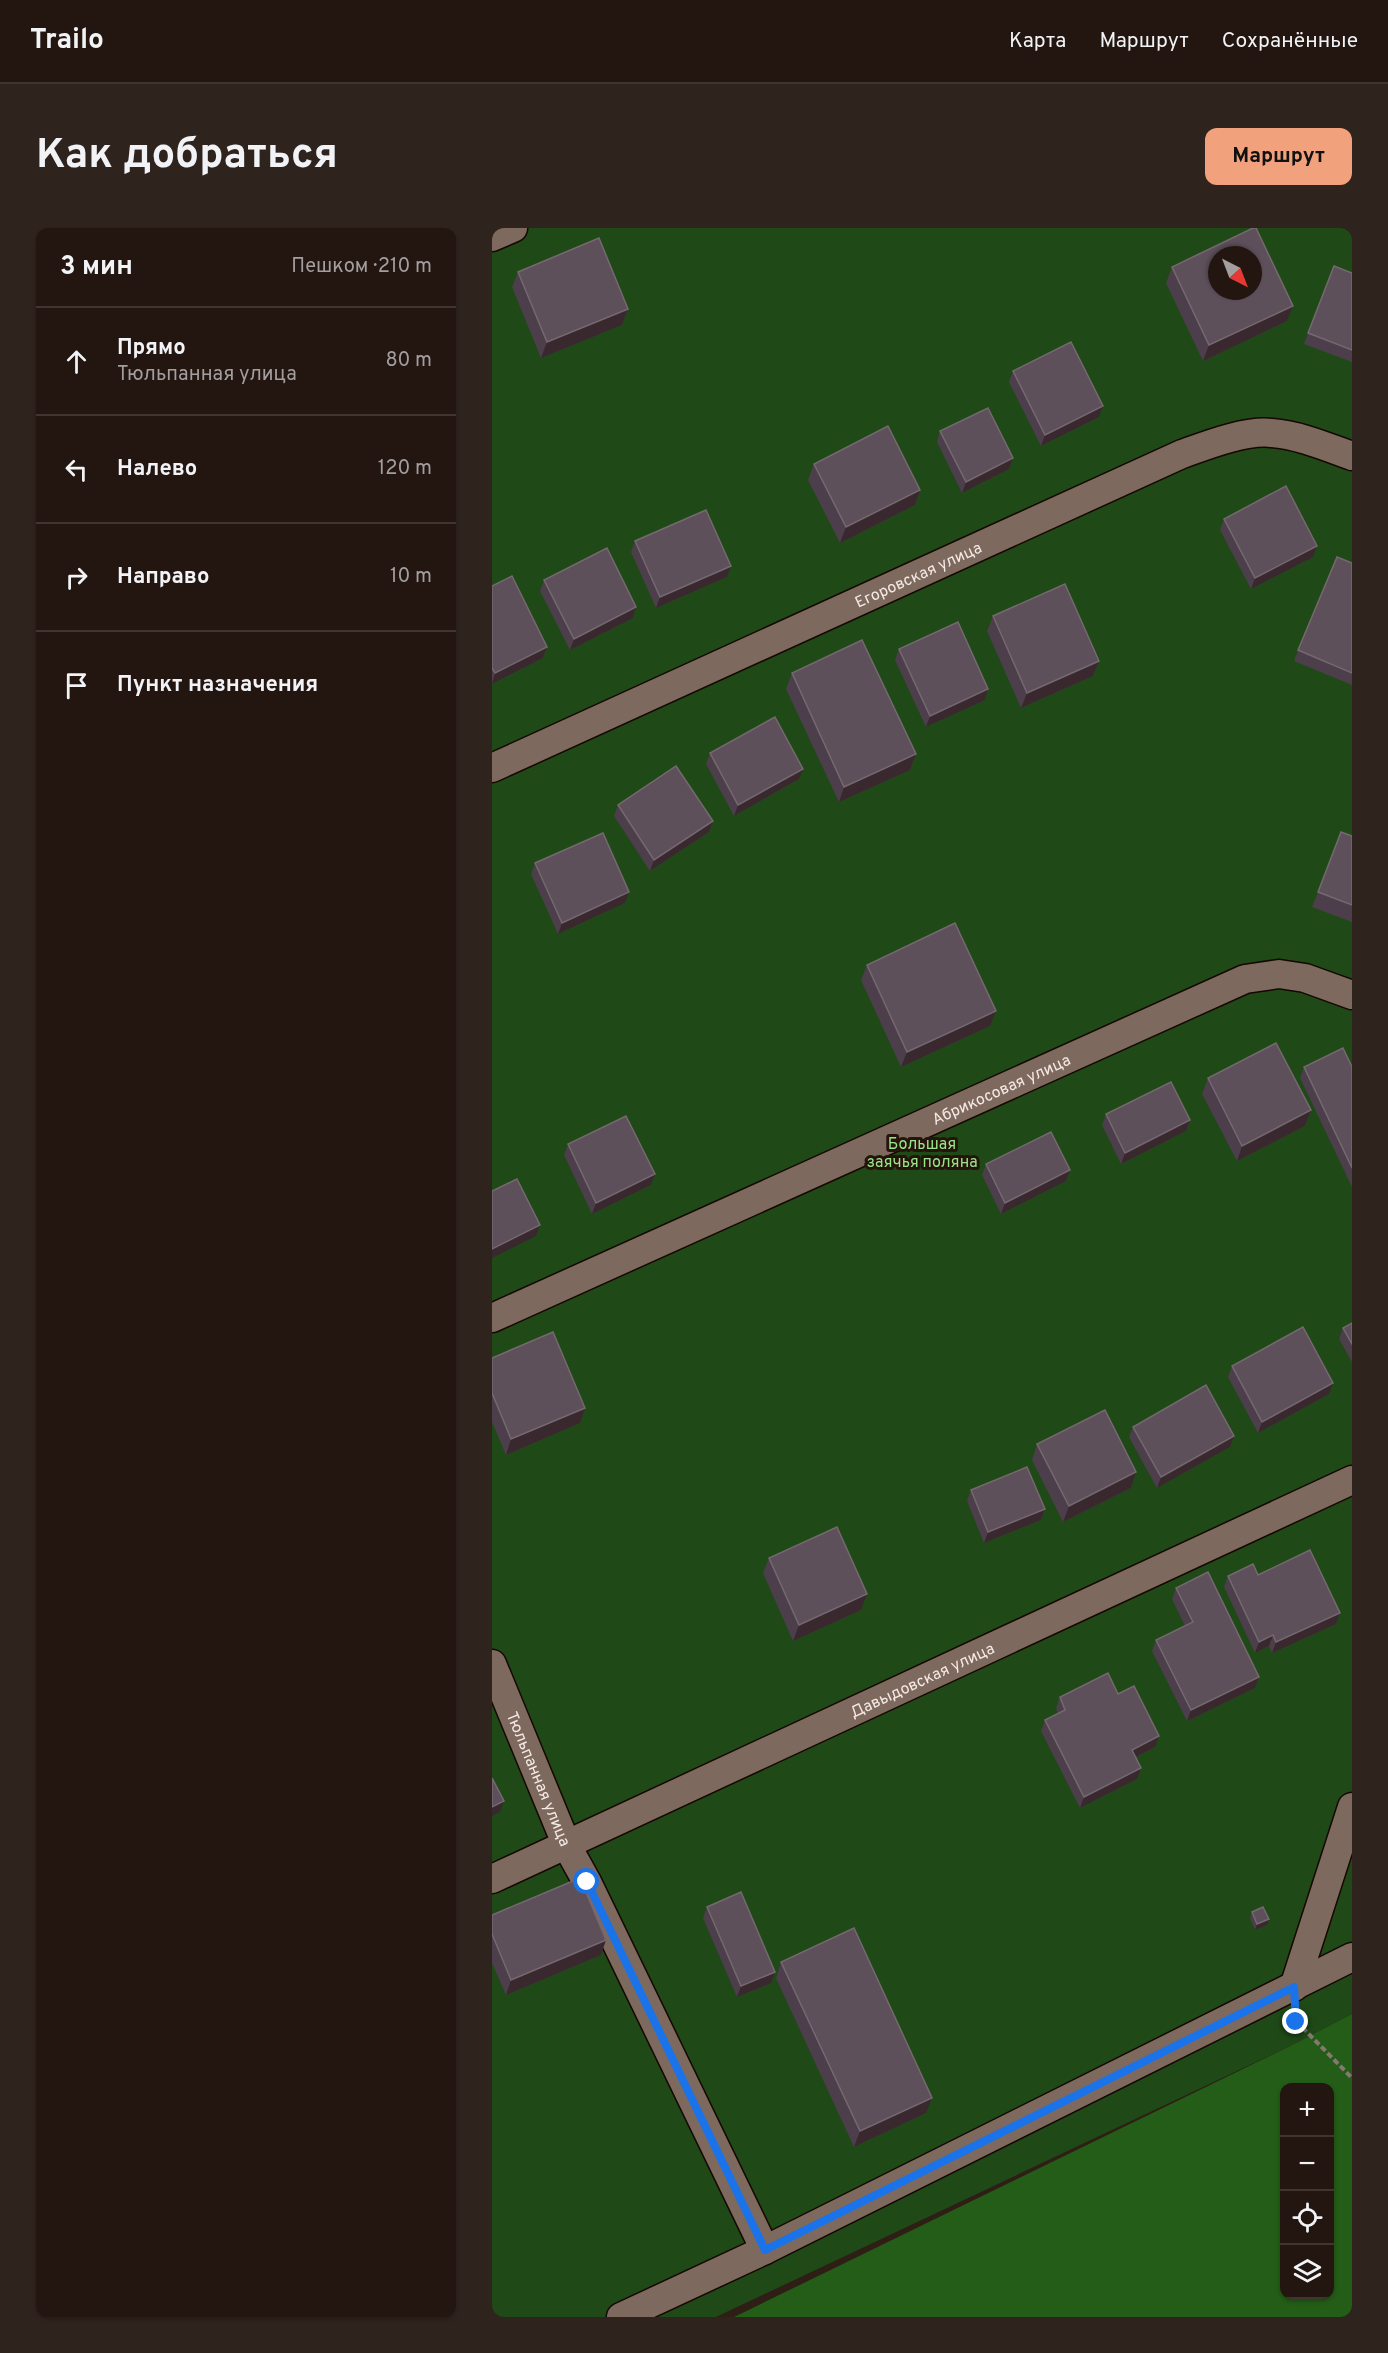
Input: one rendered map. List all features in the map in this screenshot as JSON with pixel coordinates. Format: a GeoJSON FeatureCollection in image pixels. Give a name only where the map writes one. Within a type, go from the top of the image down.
{"type":"FeatureCollection","features":[{"type":"Feature","properties":{"kind":"street"},"geometry":{"type":"LineString","coordinates":[[492,237],[513,228]]}},
{"type":"Feature","properties":{"kind":"street","name":"Егоровская улица"},"geometry":{"type":"LineString","coordinates":[[492,768],[1182,454],[1230,438],[1271,432],[1319,444],[1352,456]]}},
{"type":"Feature","properties":{"kind":"street","name":"Абрикосовая улица"},"geometry":{"type":"LineString","coordinates":[[492,1318],[1245,979],[1279,974],[1305,978],[1352,995]]}},
{"type":"Feature","properties":{"kind":"street","name":"Давыдовская улица"},"geometry":{"type":"LineString","coordinates":[[492,1879],[1352,1480]]}},
{"type":"Feature","properties":{"kind":"street","name":"Тюльпанная улица"},"geometry":{"type":"LineString","coordinates":[[492,1664],[567,1846],[587,1882],[765,2250]]}},
{"type":"Feature","properties":{"kind":"street"},"geometry":{"type":"LineString","coordinates":[[1294,1987],[1352,1807]]}},
{"type":"Feature","properties":{"kind":"street"},"geometry":{"type":"LineString","coordinates":[[621,2317],[765,2250],[1352,1958]]}},
{"type":"Feature","properties":{"kind":"path"},"geometry":{"type":"LineString","coordinates":[[1294,1987],[1296,2022],[1352,2079]]}},
{"type":"Feature","properties":{"kind":"green space","name":"Большая заячья поляна"},"geometry":{"type":"Polygon","coordinates":[[[492,228],[1352,228],[1352,2014],[1292,2045],[716,2317],[492,2317],[492,228]]]}},
{"type":"Feature","properties":{"kind":"green space"},"geometry":{"type":"Polygon","coordinates":[[[1352,2014],[1352,2317],[734,2317],[1292,2045],[1352,2014]]]}},
{"type":"Feature","properties":{"kind":"building"},"geometry":{"type":"Polygon","coordinates":[[[1256,228],[1293,306],[1209,345],[1172,267],[1208,250],[1208,300],[1262,300],[1262,246],[1216,246],[1256,228]]]}},
{"type":"Feature","properties":{"kind":"building"},"geometry":{"type":"Polygon","coordinates":[[[599,238],[628,309],[547,342],[518,272],[599,238]]]}},
{"type":"Feature","properties":{"kind":"building"},"geometry":{"type":"Polygon","coordinates":[[[1334,266],[1352,273],[1352,350],[1308,333],[1334,266]]]}},
{"type":"Feature","properties":{"kind":"building"},"geometry":{"type":"Polygon","coordinates":[[[1071,342],[1103,406],[1045,435],[1013,371],[1071,342]]]}},
{"type":"Feature","properties":{"kind":"building"},"geometry":{"type":"Polygon","coordinates":[[[988,408],[1013,458],[966,482],[940,431],[988,408]]]}},
{"type":"Feature","properties":{"kind":"building"},"geometry":{"type":"Polygon","coordinates":[[[888,426],[920,490],[846,527],[814,464],[888,426]]]}},
{"type":"Feature","properties":{"kind":"building"},"geometry":{"type":"Polygon","coordinates":[[[1286,486],[1317,546],[1255,578],[1224,519],[1286,486]]]}},
{"type":"Feature","properties":{"kind":"building"},"geometry":{"type":"Polygon","coordinates":[[[706,510],[731,566],[660,597],[635,541],[706,510]]]}},
{"type":"Feature","properties":{"kind":"building"},"geometry":{"type":"Polygon","coordinates":[[[607,548],[636,607],[574,639],[544,580],[607,548]]]}},
{"type":"Feature","properties":{"kind":"building"},"geometry":{"type":"Polygon","coordinates":[[[1337,557],[1352,563],[1352,673],[1298,650],[1337,557]]]}},
{"type":"Feature","properties":{"kind":"building"},"geometry":{"type":"Polygon","coordinates":[[[512,576],[547,647],[495,673],[492,668],[492,586],[512,576]]]}},
{"type":"Feature","properties":{"kind":"building"},"geometry":{"type":"Polygon","coordinates":[[[1065,584],[1099,661],[1027,693],[993,616],[1065,584]]]}},
{"type":"Feature","properties":{"kind":"building"},"geometry":{"type":"Polygon","coordinates":[[[958,622],[988,689],[930,716],[899,649],[958,622]]]}},
{"type":"Feature","properties":{"kind":"building"},"geometry":{"type":"Polygon","coordinates":[[[862,640],[916,754],[844,787],[792,673],[862,640]]]}},
{"type":"Feature","properties":{"kind":"building"},"geometry":{"type":"Polygon","coordinates":[[[775,717],[803,769],[738,805],[710,753],[775,717]]]}},
{"type":"Feature","properties":{"kind":"building"},"geometry":{"type":"Polygon","coordinates":[[[676,766],[713,821],[654,860],[618,805],[676,766]]]}},
{"type":"Feature","properties":{"kind":"building"},"geometry":{"type":"Polygon","coordinates":[[[1341,832],[1352,836],[1352,905],[1318,892],[1341,832]]]}},
{"type":"Feature","properties":{"kind":"building"},"geometry":{"type":"Polygon","coordinates":[[[603,833],[629,892],[562,923],[535,863],[603,833]]]}},
{"type":"Feature","properties":{"kind":"building"},"geometry":{"type":"Polygon","coordinates":[[[955,923],[996,1011],[907,1052],[867,965],[955,923]]]}},
{"type":"Feature","properties":{"kind":"building"},"geometry":{"type":"Polygon","coordinates":[[[1276,1043],[1311,1110],[1242,1146],[1208,1078],[1276,1043]]]}},
{"type":"Feature","properties":{"kind":"building"},"geometry":{"type":"Polygon","coordinates":[[[1343,1048],[1352,1067],[1352,1168],[1304,1067],[1343,1048]]]}},
{"type":"Feature","properties":{"kind":"building"},"geometry":{"type":"Polygon","coordinates":[[[1171,1082],[1190,1120],[1125,1153],[1106,1114],[1171,1082]]]}},
{"type":"Feature","properties":{"kind":"building"},"geometry":{"type":"Polygon","coordinates":[[[626,1116],[655,1174],[596,1203],[568,1144],[626,1116]]]}},
{"type":"Feature","properties":{"kind":"building"},"geometry":{"type":"Polygon","coordinates":[[[1051,1132],[1070,1170],[1005,1203],[986,1164],[1051,1132]]]}},
{"type":"Feature","properties":{"kind":"building"},"geometry":{"type":"Polygon","coordinates":[[[517,1179],[540,1225],[492,1249],[492,1191],[517,1179]]]}},
{"type":"Feature","properties":{"kind":"building"},"geometry":{"type":"Polygon","coordinates":[[[1352,1323],[1352,1344],[1343,1328],[1352,1323]]]}},
{"type":"Feature","properties":{"kind":"building"},"geometry":{"type":"Polygon","coordinates":[[[1303,1327],[1333,1383],[1262,1422],[1232,1366],[1303,1327]]]}},
{"type":"Feature","properties":{"kind":"building"},"geometry":{"type":"Polygon","coordinates":[[[553,1332],[585,1408],[511,1439],[492,1393],[492,1358],[553,1332]]]}},
{"type":"Feature","properties":{"kind":"building"},"geometry":{"type":"Polygon","coordinates":[[[1206,1385],[1234,1436],[1161,1477],[1133,1427],[1206,1385]]]}},
{"type":"Feature","properties":{"kind":"building"},"geometry":{"type":"Polygon","coordinates":[[[1105,1410],[1136,1472],[1069,1506],[1037,1444],[1105,1410]]]}},
{"type":"Feature","properties":{"kind":"building"},"geometry":{"type":"Polygon","coordinates":[[[1027,1467],[1045,1509],[988,1532],[971,1490],[1027,1467]]]}},
{"type":"Feature","properties":{"kind":"building"},"geometry":{"type":"Polygon","coordinates":[[[837,1527],[867,1594],[799,1625],[769,1558],[837,1527]]]}},
{"type":"Feature","properties":{"kind":"building"},"geometry":{"type":"Polygon","coordinates":[[[1310,1550],[1340,1613],[1276,1642],[1273,1635],[1259,1642],[1228,1576],[1253,1564],[1258,1575],[1310,1550]]]}},
{"type":"Feature","properties":{"kind":"building"},"geometry":{"type":"Polygon","coordinates":[[[1208,1572],[1259,1677],[1191,1710],[1156,1640],[1193,1622],[1176,1588],[1208,1572]]]}},
{"type":"Feature","properties":{"kind":"building"},"geometry":{"type":"Polygon","coordinates":[[[1108,1673],[1118,1694],[1134,1686],[1159,1736],[1132,1750],[1141,1768],[1084,1797],[1045,1720],[1065,1710],[1060,1697],[1108,1673]]]}},
{"type":"Feature","properties":{"kind":"building"},"geometry":{"type":"Polygon","coordinates":[[[492,1778],[504,1801],[492,1807],[492,1778]]]}},
{"type":"Feature","properties":{"kind":"building"},"geometry":{"type":"Polygon","coordinates":[[[580,1878],[606,1940],[511,1980],[492,1934],[492,1915],[580,1878]]]}},
{"type":"Feature","properties":{"kind":"building"},"geometry":{"type":"Polygon","coordinates":[[[741,1892],[775,1972],[741,1986],[707,1907],[741,1892]]]}},
{"type":"Feature","properties":{"kind":"building"},"geometry":{"type":"Polygon","coordinates":[[[1263,1907],[1269,1919],[1257,1924],[1252,1912],[1263,1907]]]}},
{"type":"Feature","properties":{"kind":"building"},"geometry":{"type":"Polygon","coordinates":[[[854,1928],[932,2098],[860,2131],[781,1962],[854,1928]]]}},
{"type":"Feature","properties":{"kind":"route"},"geometry":{"type":"LineString","coordinates":[[587,1882],[765,2250],[1294,1987],[1296,2022]]}}]}
